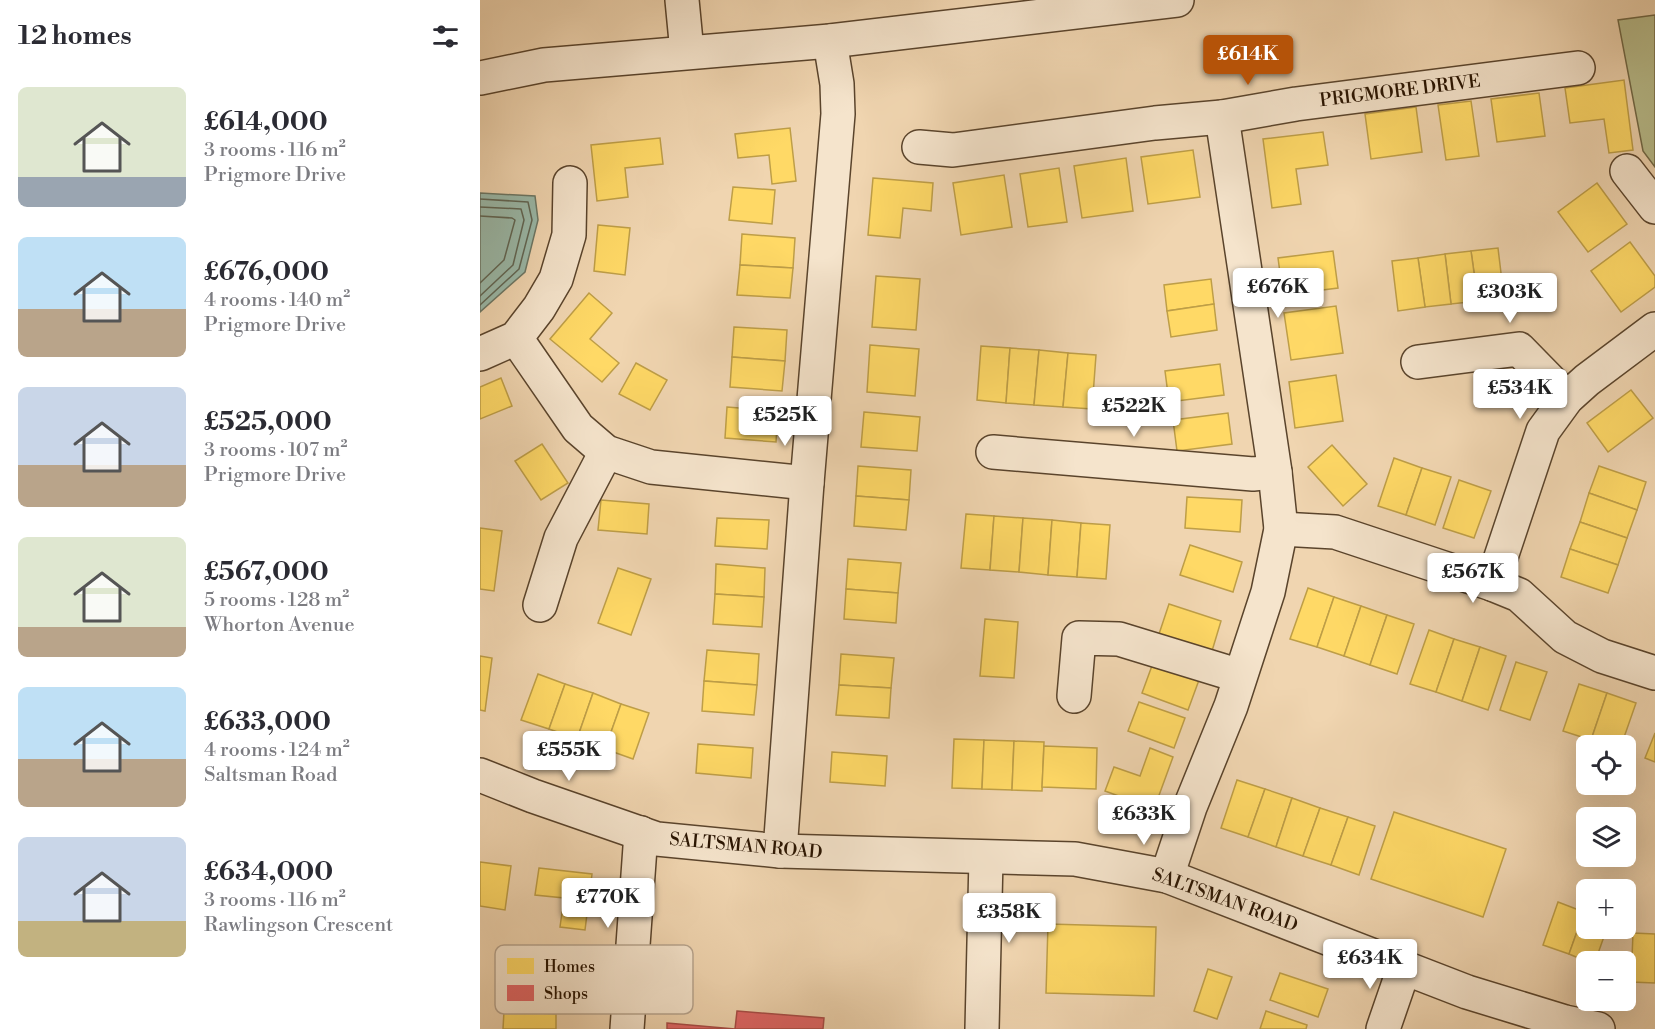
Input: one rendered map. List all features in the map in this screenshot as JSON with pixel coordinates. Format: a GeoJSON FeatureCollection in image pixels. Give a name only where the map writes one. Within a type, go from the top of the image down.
{"type":"FeatureCollection","features":[{"type":"Feature","properties":{"kind":"street"},"geometry":{"type":"LineString","coordinates":[[682,0],[687,52]]}},
{"type":"Feature","properties":{"kind":"street"},"geometry":{"type":"LineString","coordinates":[[480,78],[544,65],[830,41],[1177,0]]}},
{"type":"Feature","properties":{"kind":"street"},"geometry":{"type":"LineString","coordinates":[[780,851],[807,483],[838,114],[837,84],[830,41]]}},
{"type":"Feature","properties":{"kind":"street"},"geometry":{"type":"LineString","coordinates":[[480,62],[544,65]]}},
{"type":"Feature","properties":{"kind":"street","name":"PRIGMORE DRIVE"},"geometry":{"type":"LineString","coordinates":[[919,147],[953,150],[1155,123],[1222,117],[1296,104],[1578,68]]}},
{"type":"Feature","properties":{"kind":"street"},"geometry":{"type":"LineString","coordinates":[[1167,876],[1190,807],[1231,706],[1268,592],[1281,529],[1275,472],[1222,117]]}},
{"type":"Feature","properties":{"kind":"street"},"geometry":{"type":"LineString","coordinates":[[1628,171],[1655,207]]}},
{"type":"Feature","properties":{"kind":"street"},"geometry":{"type":"LineString","coordinates":[[480,354],[516,338],[540,308],[556,279],[569,235],[570,183]]}},
{"type":"Feature","properties":{"kind":"street"},"geometry":{"type":"LineString","coordinates":[[1492,584],[1543,431],[1567,398],[1587,380],[1655,329]]}},
{"type":"Feature","properties":{"kind":"street"},"geometry":{"type":"LineString","coordinates":[[516,338],[578,428],[606,453],[651,466],[807,483]]}},
{"type":"Feature","properties":{"kind":"street"},"geometry":{"type":"LineString","coordinates":[[1418,362],[1519,349],[1567,398]]}},
{"type":"Feature","properties":{"kind":"street"},"geometry":{"type":"LineString","coordinates":[[993,452],[1253,474],[1275,472]]}},
{"type":"Feature","properties":{"kind":"street"},"geometry":{"type":"LineString","coordinates":[[540,605],[561,538],[606,453]]}},
{"type":"Feature","properties":{"kind":"street"},"geometry":{"type":"LineString","coordinates":[[1281,529],[1335,532],[1492,584],[1519,595],[1565,637],[1602,656],[1655,673]]}},
{"type":"Feature","properties":{"kind":"street"},"geometry":{"type":"LineString","coordinates":[[1074,696],[1079,638],[1119,639],[1240,676]]}},
{"type":"Feature","properties":{"kind":"street","name":"SALTSMAN ROAD"},"geometry":{"type":"LineString","coordinates":[[480,776],[649,836],[780,851],[1075,859],[1167,876],[1467,992],[1565,1022],[1598,1029]]}},
{"type":"Feature","properties":{"kind":"street"},"geometry":{"type":"LineString","coordinates":[[637,945],[649,836]]}},
{"type":"Feature","properties":{"kind":"street"},"geometry":{"type":"LineString","coordinates":[[982,1029],[986,858]]}},
{"type":"Feature","properties":{"kind":"street"},"geometry":{"type":"LineString","coordinates":[[1383,1029],[1404,968]]}},
{"type":"Feature","properties":{"kind":"street"},"geometry":{"type":"LineString","coordinates":[[627,1029],[629,1014]]}},
{"type":"Feature","properties":{"kind":"green space"},"geometry":{"type":"Polygon","coordinates":[[[1655,15],[1655,167],[1643,151],[1618,20],[1655,15]]]}},
{"type":"Feature","properties":{"kind":"water"},"geometry":{"type":"Polygon","coordinates":[[[480,193],[535,196],[538,220],[525,272],[480,312],[480,193]]]}},
{"type":"Feature","properties":{"kind":"building: Homes"},"geometry":{"type":"Polygon","coordinates":[[[1624,80],[1633,150],[1609,153],[1604,119],[1570,123],[1565,88],[1624,80]]]}},
{"type":"Feature","properties":{"kind":"building: Homes"},"geometry":{"type":"Polygon","coordinates":[[[1539,93],[1545,136],[1497,142],[1491,99],[1539,93]]]}},
{"type":"Feature","properties":{"kind":"building: Homes"},"geometry":{"type":"Polygon","coordinates":[[[1471,101],[1479,156],[1446,160],[1438,105],[1471,101]]]}},
{"type":"Feature","properties":{"kind":"building: Homes"},"geometry":{"type":"Polygon","coordinates":[[[1416,107],[1422,152],[1371,159],[1365,114],[1416,107]]]}},
{"type":"Feature","properties":{"kind":"building: Homes"},"geometry":{"type":"Polygon","coordinates":[[[790,128],[796,181],[772,184],[769,155],[738,158],[735,134],[790,128]]]}},
{"type":"Feature","properties":{"kind":"building: Homes"},"geometry":{"type":"Polygon","coordinates":[[[1323,132],[1328,165],[1296,169],[1301,204],[1272,208],[1263,139],[1323,132]]]}},
{"type":"Feature","properties":{"kind":"building: Homes"},"geometry":{"type":"Polygon","coordinates":[[[660,138],[663,164],[625,168],[628,197],[597,201],[591,145],[660,138]]]}},
{"type":"Feature","properties":{"kind":"building: Homes"},"geometry":{"type":"Polygon","coordinates":[[[1193,150],[1200,197],[1148,204],[1141,157],[1193,150]]]}},
{"type":"Feature","properties":{"kind":"building: Homes"},"geometry":{"type":"Polygon","coordinates":[[[1126,158],[1133,211],[1082,218],[1074,166],[1126,158]]]}},
{"type":"Feature","properties":{"kind":"building: Homes"},"geometry":{"type":"Polygon","coordinates":[[[1059,168],[1067,222],[1028,227],[1020,174],[1059,168]]]}},
{"type":"Feature","properties":{"kind":"building: Homes"},"geometry":{"type":"Polygon","coordinates":[[[1004,175],[1012,227],[961,235],[953,183],[1004,175]]]}},
{"type":"Feature","properties":{"kind":"building: Homes"},"geometry":{"type":"Polygon","coordinates":[[[873,178],[933,183],[931,211],[903,208],[900,238],[868,235],[873,178]]]}},
{"type":"Feature","properties":{"kind":"building: Homes"},"geometry":{"type":"Polygon","coordinates":[[[1597,183],[1627,224],[1588,252],[1558,212],[1597,183]]]}},
{"type":"Feature","properties":{"kind":"building: Homes"},"geometry":{"type":"Polygon","coordinates":[[[733,187],[775,190],[772,224],[729,220],[733,187]]]}},
{"type":"Feature","properties":{"kind":"building: Homes"},"geometry":{"type":"Polygon","coordinates":[[[598,225],[630,228],[625,275],[594,271],[598,225]]]}},
{"type":"Feature","properties":{"kind":"building: Homes"},"geometry":{"type":"Polygon","coordinates":[[[742,234],[795,238],[793,268],[740,265],[742,234]]]}},
{"type":"Feature","properties":{"kind":"building: Homes"},"geometry":{"type":"Polygon","coordinates":[[[1630,242],[1655,276],[1655,287],[1621,312],[1591,271],[1630,242]]]}},
{"type":"Feature","properties":{"kind":"building: Homes"},"geometry":{"type":"Polygon","coordinates":[[[1498,248],[1504,298],[1478,301],[1471,251],[1498,248]]]}},
{"type":"Feature","properties":{"kind":"building: Homes"},"geometry":{"type":"Polygon","coordinates":[[[1333,251],[1338,288],[1283,295],[1278,258],[1333,251]]]}},
{"type":"Feature","properties":{"kind":"building: Homes"},"geometry":{"type":"Polygon","coordinates":[[[1471,251],[1478,301],[1451,304],[1445,254],[1471,251]]]}},
{"type":"Feature","properties":{"kind":"building: Homes"},"geometry":{"type":"Polygon","coordinates":[[[1445,254],[1451,304],[1425,307],[1418,258],[1445,254]]]}},
{"type":"Feature","properties":{"kind":"building: Homes"},"geometry":{"type":"Polygon","coordinates":[[[1418,258],[1425,307],[1398,311],[1392,261],[1418,258]]]}},
{"type":"Feature","properties":{"kind":"building: Homes"},"geometry":{"type":"Polygon","coordinates":[[[740,265],[793,268],[790,298],[737,295],[740,265]]]}},
{"type":"Feature","properties":{"kind":"building: Homes"},"geometry":{"type":"Polygon","coordinates":[[[876,276],[920,279],[916,330],[872,327],[876,276]]]}},
{"type":"Feature","properties":{"kind":"building: Homes"},"geometry":{"type":"Polygon","coordinates":[[[1211,279],[1214,304],[1167,311],[1164,285],[1211,279]]]}},
{"type":"Feature","properties":{"kind":"building: Homes"},"geometry":{"type":"Polygon","coordinates":[[[589,293],[612,313],[590,339],[619,363],[602,382],[550,339],[589,293]]]}},
{"type":"Feature","properties":{"kind":"building: Homes"},"geometry":{"type":"Polygon","coordinates":[[[1214,304],[1217,330],[1171,337],[1167,311],[1214,304]]]}},
{"type":"Feature","properties":{"kind":"building: Homes"},"geometry":{"type":"Polygon","coordinates":[[[1336,306],[1343,353],[1291,360],[1284,313],[1336,306]]]}},
{"type":"Feature","properties":{"kind":"building: Homes"},"geometry":{"type":"Polygon","coordinates":[[[734,327],[787,330],[785,361],[732,357],[734,327]]]}},
{"type":"Feature","properties":{"kind":"building: Homes"},"geometry":{"type":"Polygon","coordinates":[[[870,345],[919,349],[915,396],[867,392],[870,345]]]}},
{"type":"Feature","properties":{"kind":"building: Homes"},"geometry":{"type":"Polygon","coordinates":[[[981,346],[1010,348],[1006,403],[977,400],[981,346]]]}},
{"type":"Feature","properties":{"kind":"building: Homes"},"geometry":{"type":"Polygon","coordinates":[[[1010,348],[1039,350],[1034,405],[1006,403],[1010,348]]]}},
{"type":"Feature","properties":{"kind":"building: Homes"},"geometry":{"type":"Polygon","coordinates":[[[1039,350],[1068,353],[1063,407],[1034,405],[1039,350]]]}},
{"type":"Feature","properties":{"kind":"building: Homes"},"geometry":{"type":"Polygon","coordinates":[[[1068,353],[1096,355],[1092,409],[1063,407],[1068,353]]]}},
{"type":"Feature","properties":{"kind":"building: Homes"},"geometry":{"type":"Polygon","coordinates":[[[732,357],[785,361],[782,391],[730,387],[732,357]]]}},
{"type":"Feature","properties":{"kind":"building: Homes"},"geometry":{"type":"Polygon","coordinates":[[[636,363],[667,380],[650,410],[619,394],[636,363]]]}},
{"type":"Feature","properties":{"kind":"building: Homes"},"geometry":{"type":"Polygon","coordinates":[[[1220,364],[1224,395],[1169,402],[1165,371],[1220,364]]]}},
{"type":"Feature","properties":{"kind":"building: Homes"},"geometry":{"type":"Polygon","coordinates":[[[1336,375],[1343,421],[1295,428],[1289,382],[1336,375]]]}},
{"type":"Feature","properties":{"kind":"building: Homes"},"geometry":{"type":"Polygon","coordinates":[[[501,378],[512,406],[480,419],[480,387],[501,378]]]}},
{"type":"Feature","properties":{"kind":"building: Homes"},"geometry":{"type":"Polygon","coordinates":[[[1631,390],[1653,418],[1608,452],[1587,423],[1631,390]]]}},
{"type":"Feature","properties":{"kind":"building: Homes"},"geometry":{"type":"Polygon","coordinates":[[[727,407],[778,411],[776,442],[725,438],[727,407]]]}},
{"type":"Feature","properties":{"kind":"building: Homes"},"geometry":{"type":"Polygon","coordinates":[[[864,412],[920,417],[917,451],[861,447],[864,412]]]}},
{"type":"Feature","properties":{"kind":"building: Homes"},"geometry":{"type":"Polygon","coordinates":[[[1228,413],[1232,444],[1177,451],[1173,420],[1228,413]]]}},
{"type":"Feature","properties":{"kind":"building: Homes"},"geometry":{"type":"Polygon","coordinates":[[[542,444],[568,483],[541,500],[515,461],[542,444]]]}},
{"type":"Feature","properties":{"kind":"building: Homes"},"geometry":{"type":"Polygon","coordinates":[[[1332,445],[1367,484],[1343,506],[1308,467],[1332,445]]]}},
{"type":"Feature","properties":{"kind":"building: Homes"},"geometry":{"type":"Polygon","coordinates":[[[1394,458],[1422,468],[1406,515],[1378,506],[1394,458]]]}},
{"type":"Feature","properties":{"kind":"building: Homes"},"geometry":{"type":"Polygon","coordinates":[[[858,466],[911,470],[909,500],[856,496],[858,466]]]}},
{"type":"Feature","properties":{"kind":"building: Homes"},"geometry":{"type":"Polygon","coordinates":[[[1599,466],[1646,482],[1637,510],[1589,493],[1599,466]]]}},
{"type":"Feature","properties":{"kind":"building: Homes"},"geometry":{"type":"Polygon","coordinates":[[[1422,468],[1451,477],[1435,525],[1406,515],[1422,468]]]}},
{"type":"Feature","properties":{"kind":"building: Homes"},"geometry":{"type":"Polygon","coordinates":[[[1459,480],[1491,491],[1474,538],[1443,528],[1459,480]]]}},
{"type":"Feature","properties":{"kind":"building: Homes"},"geometry":{"type":"Polygon","coordinates":[[[1589,493],[1637,510],[1627,538],[1580,522],[1589,493]]]}},
{"type":"Feature","properties":{"kind":"building: Homes"},"geometry":{"type":"Polygon","coordinates":[[[856,496],[909,500],[906,530],[854,526],[856,496]]]}},
{"type":"Feature","properties":{"kind":"building: Homes"},"geometry":{"type":"Polygon","coordinates":[[[1187,497],[1242,500],[1240,532],[1185,528],[1187,497]]]}},
{"type":"Feature","properties":{"kind":"building: Homes"},"geometry":{"type":"Polygon","coordinates":[[[601,500],[649,504],[647,534],[598,530],[601,500]]]}},
{"type":"Feature","properties":{"kind":"building: Homes"},"geometry":{"type":"Polygon","coordinates":[[[966,514],[994,516],[990,570],[961,568],[966,514]]]}},
{"type":"Feature","properties":{"kind":"building: Homes"},"geometry":{"type":"Polygon","coordinates":[[[994,516],[1023,518],[1019,572],[990,570],[994,516]]]}},
{"type":"Feature","properties":{"kind":"building: Homes"},"geometry":{"type":"Polygon","coordinates":[[[717,518],[769,520],[767,549],[715,546],[717,518]]]}},
{"type":"Feature","properties":{"kind":"building: Homes"},"geometry":{"type":"Polygon","coordinates":[[[1023,518],[1052,520],[1048,575],[1019,572],[1023,518]]]}},
{"type":"Feature","properties":{"kind":"building: Homes"},"geometry":{"type":"Polygon","coordinates":[[[1052,520],[1081,523],[1077,577],[1048,575],[1052,520]]]}},
{"type":"Feature","properties":{"kind":"building: Homes"},"geometry":{"type":"Polygon","coordinates":[[[1580,522],[1627,538],[1618,565],[1570,549],[1580,522]]]}},
{"type":"Feature","properties":{"kind":"building: Homes"},"geometry":{"type":"Polygon","coordinates":[[[1081,523],[1110,525],[1106,579],[1077,577],[1081,523]]]}},
{"type":"Feature","properties":{"kind":"building: Homes"},"geometry":{"type":"Polygon","coordinates":[[[480,528],[502,531],[494,591],[480,589],[480,528]]]}},
{"type":"Feature","properties":{"kind":"building: Homes"},"geometry":{"type":"Polygon","coordinates":[[[1190,545],[1242,562],[1233,592],[1180,575],[1190,545]]]}},
{"type":"Feature","properties":{"kind":"building: Homes"},"geometry":{"type":"Polygon","coordinates":[[[1570,549],[1618,565],[1608,593],[1561,577],[1570,549]]]}},
{"type":"Feature","properties":{"kind":"building: Homes"},"geometry":{"type":"Polygon","coordinates":[[[848,559],[901,563],[898,593],[846,589],[848,559]]]}},
{"type":"Feature","properties":{"kind":"building: Homes"},"geometry":{"type":"Polygon","coordinates":[[[716,564],[765,568],[764,597],[715,594],[716,564]]]}},
{"type":"Feature","properties":{"kind":"building: Homes"},"geometry":{"type":"Polygon","coordinates":[[[618,568],[651,579],[631,635],[598,623],[618,568]]]}},
{"type":"Feature","properties":{"kind":"building: Homes"},"geometry":{"type":"Polygon","coordinates":[[[1308,588],[1334,597],[1317,647],[1290,639],[1308,588]]]}},
{"type":"Feature","properties":{"kind":"building: Homes"},"geometry":{"type":"Polygon","coordinates":[[[846,589],[898,593],[896,623],[844,619],[846,589]]]}},
{"type":"Feature","properties":{"kind":"building: Homes"},"geometry":{"type":"Polygon","coordinates":[[[715,594],[764,597],[762,627],[713,624],[715,594]]]}},
{"type":"Feature","properties":{"kind":"building: Homes"},"geometry":{"type":"Polygon","coordinates":[[[1334,597],[1361,606],[1344,656],[1317,647],[1334,597]]]}},
{"type":"Feature","properties":{"kind":"building: Homes"},"geometry":{"type":"Polygon","coordinates":[[[1169,604],[1221,621],[1212,651],[1159,634],[1169,604]]]}},
{"type":"Feature","properties":{"kind":"building: Homes"},"geometry":{"type":"Polygon","coordinates":[[[1361,606],[1387,615],[1370,665],[1344,656],[1361,606]]]}},
{"type":"Feature","properties":{"kind":"building: Homes"},"geometry":{"type":"Polygon","coordinates":[[[1387,615],[1414,624],[1397,674],[1370,665],[1387,615]]]}},
{"type":"Feature","properties":{"kind":"building: Homes"},"geometry":{"type":"Polygon","coordinates":[[[985,619],[1018,622],[1014,678],[980,676],[985,619]]]}},
{"type":"Feature","properties":{"kind":"building: Homes"},"geometry":{"type":"Polygon","coordinates":[[[1429,630],[1454,639],[1436,692],[1410,684],[1429,630]]]}},
{"type":"Feature","properties":{"kind":"building: Homes"},"geometry":{"type":"Polygon","coordinates":[[[1454,639],[1480,647],[1462,701],[1436,692],[1454,639]]]}},
{"type":"Feature","properties":{"kind":"building: Homes"},"geometry":{"type":"Polygon","coordinates":[[[1480,647],[1506,656],[1488,710],[1462,701],[1480,647]]]}},
{"type":"Feature","properties":{"kind":"building: Homes"},"geometry":{"type":"Polygon","coordinates":[[[707,650],[759,654],[757,685],[704,681],[707,650]]]}},
{"type":"Feature","properties":{"kind":"building: Homes"},"geometry":{"type":"Polygon","coordinates":[[[841,654],[894,658],[891,688],[839,685],[841,654]]]}},
{"type":"Feature","properties":{"kind":"building: Homes"},"geometry":{"type":"Polygon","coordinates":[[[480,656],[492,658],[485,711],[480,710],[480,656]]]}},
{"type":"Feature","properties":{"kind":"building: Homes"},"geometry":{"type":"Polygon","coordinates":[[[1516,662],[1547,672],[1530,720],[1500,710],[1516,662]]]}},
{"type":"Feature","properties":{"kind":"building: Homes"},"geometry":{"type":"Polygon","coordinates":[[[1153,663],[1199,680],[1188,710],[1142,693],[1153,663]]]}},
{"type":"Feature","properties":{"kind":"building: Homes"},"geometry":{"type":"Polygon","coordinates":[[[538,674],[565,684],[549,729],[521,720],[538,674]]]}},
{"type":"Feature","properties":{"kind":"building: Homes"},"geometry":{"type":"Polygon","coordinates":[[[704,681],[757,685],[754,715],[702,711],[704,681]]]}},
{"type":"Feature","properties":{"kind":"building: Homes"},"geometry":{"type":"Polygon","coordinates":[[[565,684],[593,693],[577,739],[549,729],[565,684]]]}},
{"type":"Feature","properties":{"kind":"building: Homes"},"geometry":{"type":"Polygon","coordinates":[[[1579,684],[1607,693],[1593,735],[1576,735],[1563,731],[1579,684]]]}},
{"type":"Feature","properties":{"kind":"building: Homes"},"geometry":{"type":"Polygon","coordinates":[[[839,685],[891,688],[889,718],[836,715],[839,685]]]}},
{"type":"Feature","properties":{"kind":"building: Homes"},"geometry":{"type":"Polygon","coordinates":[[[593,693],[621,704],[605,749],[577,739],[593,693]]]}},
{"type":"Feature","properties":{"kind":"building: Homes"},"geometry":{"type":"Polygon","coordinates":[[[1607,693],[1636,703],[1625,735],[1593,735],[1607,693]]]}},
{"type":"Feature","properties":{"kind":"building: Homes"},"geometry":{"type":"Polygon","coordinates":[[[1139,702],[1185,718],[1174,748],[1128,731],[1139,702]]]}},
{"type":"Feature","properties":{"kind":"building: Homes"},"geometry":{"type":"Polygon","coordinates":[[[621,704],[649,713],[633,759],[605,749],[621,704]]]}},
{"type":"Feature","properties":{"kind":"building: Homes"},"geometry":{"type":"Polygon","coordinates":[[[1655,733],[1655,762],[1645,758],[1655,733]]]}},
{"type":"Feature","properties":{"kind":"building: Homes"},"geometry":{"type":"Polygon","coordinates":[[[954,739],[984,740],[982,789],[952,788],[954,739]]]}},
{"type":"Feature","properties":{"kind":"building: Homes"},"geometry":{"type":"Polygon","coordinates":[[[984,740],[1014,741],[1012,790],[982,789],[984,740]]]}},
{"type":"Feature","properties":{"kind":"building: Homes"},"geometry":{"type":"Polygon","coordinates":[[[1014,741],[1044,742],[1042,791],[1012,790],[1014,741]]]}},
{"type":"Feature","properties":{"kind":"building: Homes"},"geometry":{"type":"Polygon","coordinates":[[[698,744],[753,748],[751,778],[696,773],[698,744]]]}},
{"type":"Feature","properties":{"kind":"building: Homes"},"geometry":{"type":"Polygon","coordinates":[[[1044,746],[1097,748],[1096,789],[1042,787],[1044,746]]]}},
{"type":"Feature","properties":{"kind":"building: Homes"},"geometry":{"type":"Polygon","coordinates":[[[1150,748],[1173,757],[1154,809],[1105,791],[1114,767],[1140,776],[1150,748]]]}},
{"type":"Feature","properties":{"kind":"building: Homes"},"geometry":{"type":"Polygon","coordinates":[[[832,752],[887,756],[885,786],[830,782],[832,752]]]}},
{"type":"Feature","properties":{"kind":"building: Homes"},"geometry":{"type":"Polygon","coordinates":[[[1237,780],[1265,789],[1248,837],[1221,828],[1237,780]]]}},
{"type":"Feature","properties":{"kind":"building: Homes"},"geometry":{"type":"Polygon","coordinates":[[[1265,789],[1292,798],[1276,847],[1248,837],[1265,789]]]}},
{"type":"Feature","properties":{"kind":"building: Homes"},"geometry":{"type":"Polygon","coordinates":[[[1292,798],[1320,808],[1303,856],[1276,847],[1292,798]]]}},
{"type":"Feature","properties":{"kind":"building: Homes"},"geometry":{"type":"Polygon","coordinates":[[[1320,808],[1348,817],[1331,865],[1303,856],[1320,808]]]}},
{"type":"Feature","properties":{"kind":"building: Homes"},"geometry":{"type":"Polygon","coordinates":[[[1394,812],[1506,849],[1483,917],[1371,879],[1394,812]]]}},
{"type":"Feature","properties":{"kind":"building: Homes"},"geometry":{"type":"Polygon","coordinates":[[[1348,817],[1375,826],[1359,875],[1331,865],[1348,817]]]}},
{"type":"Feature","properties":{"kind":"building: Homes"},"geometry":{"type":"Polygon","coordinates":[[[480,862],[511,866],[505,910],[480,906],[480,862]]]}},
{"type":"Feature","properties":{"kind":"building: Homes"},"geometry":{"type":"Polygon","coordinates":[[[539,868],[592,874],[585,930],[560,927],[564,898],[535,895],[539,868]]]}},
{"type":"Feature","properties":{"kind":"building: Homes"},"geometry":{"type":"Polygon","coordinates":[[[1558,902],[1576,909],[1576,934],[1569,954],[1543,945],[1558,902]]]}},
{"type":"Feature","properties":{"kind":"building: Homes"},"geometry":{"type":"Polygon","coordinates":[[[1048,924],[1156,927],[1154,996],[1046,993],[1048,924]]]}},
{"type":"Feature","properties":{"kind":"building: Homes"},"geometry":{"type":"Polygon","coordinates":[[[1636,933],[1655,934],[1655,983],[1636,982],[1636,951],[1632,951],[1633,939],[1636,939],[1636,933]]]}},
{"type":"Feature","properties":{"kind":"building: Homes"},"geometry":{"type":"Polygon","coordinates":[[[1576,934],[1576,939],[1603,939],[1599,951],[1576,951],[1576,957],[1569,954],[1576,934]]]}},
{"type":"Feature","properties":{"kind":"building: Homes"},"geometry":{"type":"Polygon","coordinates":[[[1208,969],[1232,977],[1217,1019],[1194,1011],[1208,969]]]}},
{"type":"Feature","properties":{"kind":"building: Homes"},"geometry":{"type":"Polygon","coordinates":[[[1280,973],[1328,989],[1318,1017],[1270,1000],[1280,973]]]}},
{"type":"Feature","properties":{"kind":"building: Homes"},"geometry":{"type":"Polygon","coordinates":[[[1266,1011],[1307,1025],[1306,1029],[1260,1029],[1266,1011]]]}},
{"type":"Feature","properties":{"kind":"building: Homes"},"geometry":{"type":"Polygon","coordinates":[[[504,1014],[556,1014],[556,1029],[503,1029],[504,1014]]]}},
{"type":"Feature","properties":{"kind":"building: Shops"},"geometry":{"type":"Polygon","coordinates":[[[737,1011],[824,1018],[823,1029],[735,1029],[737,1011]]]}},
{"type":"Feature","properties":{"kind":"building: Shops"},"geometry":{"type":"Polygon","coordinates":[[[667,1023],[735,1029],[667,1029],[667,1023]]]}}]}
